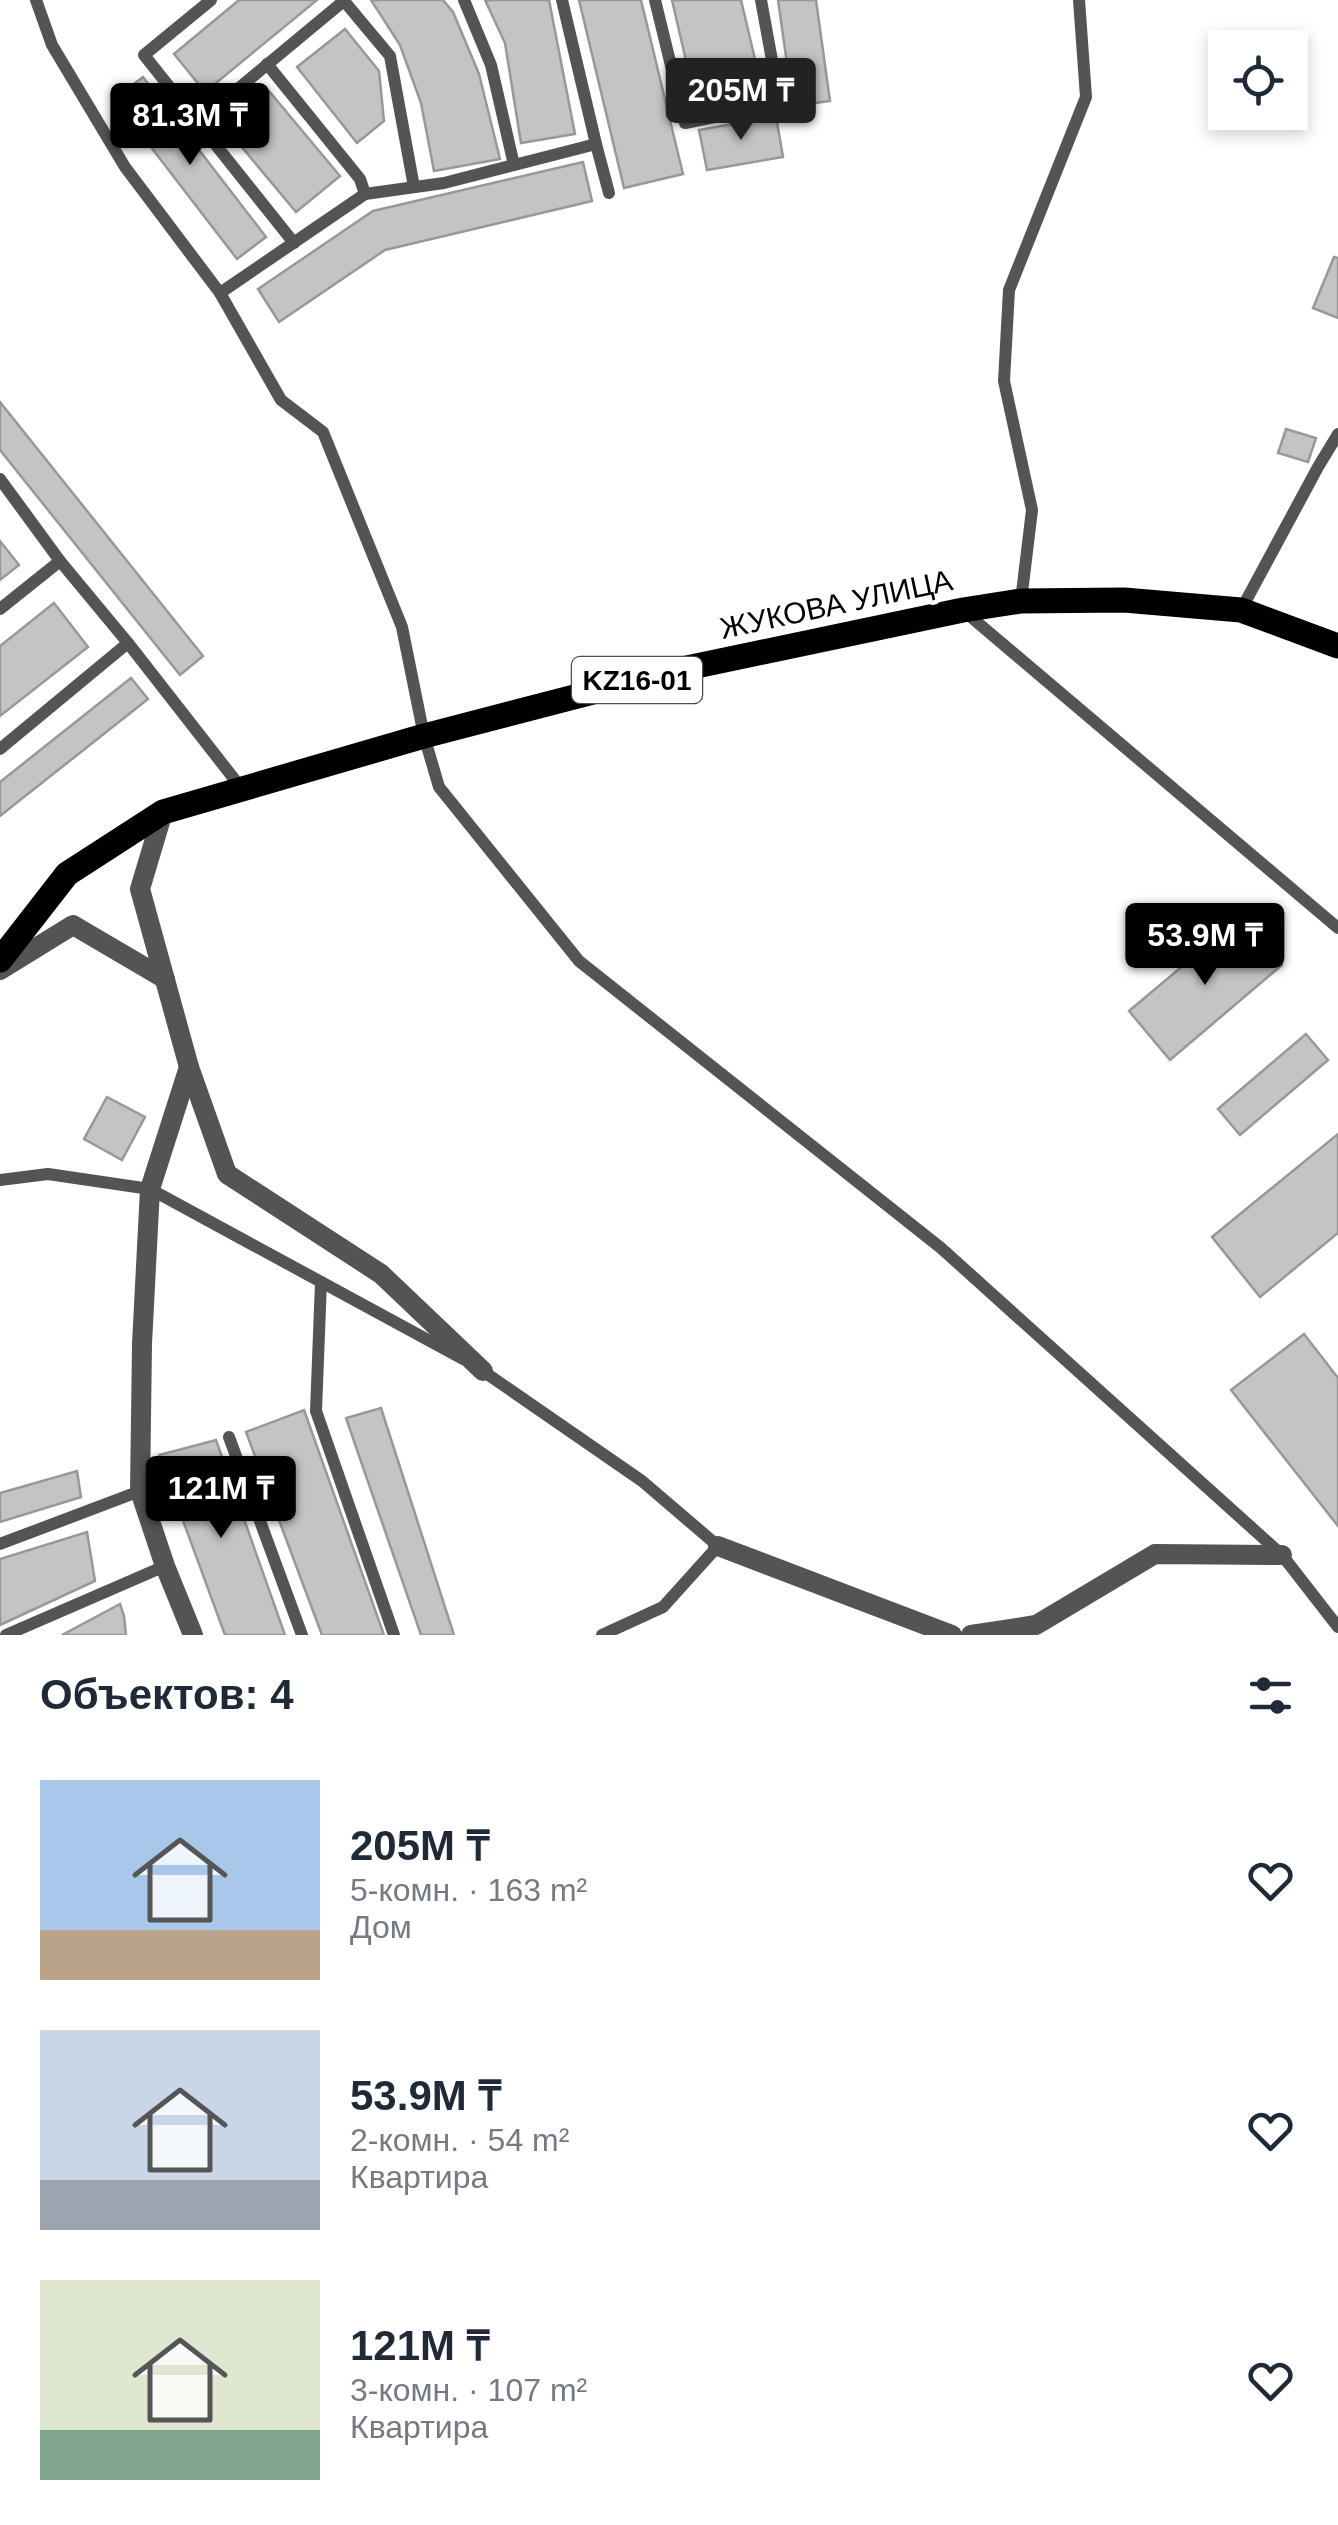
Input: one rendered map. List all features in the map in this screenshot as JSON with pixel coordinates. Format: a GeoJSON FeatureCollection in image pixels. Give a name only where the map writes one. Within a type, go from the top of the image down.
{"type":"FeatureCollection","features":[{"type":"Feature","properties":{"kind":"main road","name":"ЖУКОВА УЛИЦА"},"geometry":{"type":"LineString","coordinates":[[0,960],[67,874],[163,812],[424,736],[682,668],[963,610],[1021,602],[1124,600],[1241,610],[1338,646]]}},
{"type":"Feature","properties":{"kind":"street"},"geometry":{"type":"LineString","coordinates":[[163,812],[140,889],[189,1067],[227,1174],[381,1274],[483,1371]]}},
{"type":"Feature","properties":{"kind":"street"},"geometry":{"type":"LineString","coordinates":[[0,970],[73,925],[165,979]]}},
{"type":"Feature","properties":{"kind":"street"},"geometry":{"type":"LineString","coordinates":[[189,1067],[150,1189],[140,1491],[193,1635]]}},
{"type":"Feature","properties":{"kind":"street"},"geometry":{"type":"LineString","coordinates":[[718,1546],[952,1635]]}},
{"type":"Feature","properties":{"kind":"street"},"geometry":{"type":"LineString","coordinates":[[971,1635],[1036,1625],[1156,1554],[1282,1555]]}},
{"type":"Feature","properties":{"kind":"lane"},"geometry":{"type":"LineString","coordinates":[[36,0],[52,45],[125,168],[220,293],[281,400],[323,432],[402,627],[438,787],[579,961],[941,1248],[1282,1555],[1338,1627]]}},
{"type":"Feature","properties":{"kind":"lane"},"geometry":{"type":"LineString","coordinates":[[211,0],[144,55],[294,243]]}},
{"type":"Feature","properties":{"kind":"lane"},"geometry":{"type":"LineString","coordinates":[[198,122],[345,0],[390,56],[414,187]]}},
{"type":"Feature","properties":{"kind":"lane"},"geometry":{"type":"LineString","coordinates":[[464,0],[490,66],[514,165]]}},
{"type":"Feature","properties":{"kind":"lane"},"geometry":{"type":"LineString","coordinates":[[562,0],[609,193]]}},
{"type":"Feature","properties":{"kind":"lane"},"geometry":{"type":"LineString","coordinates":[[655,0],[685,123],[780,104],[761,0]]}},
{"type":"Feature","properties":{"kind":"lane"},"geometry":{"type":"LineString","coordinates":[[1021,602],[1032,510],[1004,381],[1009,290],[1086,97],[1078,0]]}},
{"type":"Feature","properties":{"kind":"lane"},"geometry":{"type":"LineString","coordinates":[[267,64],[360,180],[365,194]]}},
{"type":"Feature","properties":{"kind":"lane"},"geometry":{"type":"LineString","coordinates":[[220,293],[365,194],[444,183],[596,144]]}},
{"type":"Feature","properties":{"kind":"lane"},"geometry":{"type":"LineString","coordinates":[[1241,610],[1338,434]]}},
{"type":"Feature","properties":{"kind":"lane"},"geometry":{"type":"LineString","coordinates":[[0,479],[242,790]]}},
{"type":"Feature","properties":{"kind":"lane"},"geometry":{"type":"LineString","coordinates":[[0,609],[60,560]]}},
{"type":"Feature","properties":{"kind":"lane"},"geometry":{"type":"LineString","coordinates":[[963,610],[1338,928]]}},
{"type":"Feature","properties":{"kind":"lane"},"geometry":{"type":"LineString","coordinates":[[0,749],[128,643]]}},
{"type":"Feature","properties":{"kind":"lane"},"geometry":{"type":"LineString","coordinates":[[0,1180],[48,1174],[150,1189],[483,1371],[642,1481],[718,1546],[663,1607],[602,1635]]}},
{"type":"Feature","properties":{"kind":"lane"},"geometry":{"type":"LineString","coordinates":[[321,1282],[316,1410],[394,1635]]}},
{"type":"Feature","properties":{"kind":"lane"},"geometry":{"type":"LineString","coordinates":[[229,1438],[302,1635]]}},
{"type":"Feature","properties":{"kind":"lane"},"geometry":{"type":"LineString","coordinates":[[0,1544],[140,1491]]}},
{"type":"Feature","properties":{"kind":"lane"},"geometry":{"type":"LineString","coordinates":[[6,1635],[165,1566]]}},
{"type":"Feature","properties":{"kind":"building"},"geometry":{"type":"Polygon","coordinates":[[[239,0],[317,0],[205,92],[174,54],[239,0]]]}},
{"type":"Feature","properties":{"kind":"building"},"geometry":{"type":"Polygon","coordinates":[[[371,0],[443,0],[453,12],[479,74],[500,159],[434,171],[421,103],[400,45],[371,0]]]}},
{"type":"Feature","properties":{"kind":"building"},"geometry":{"type":"Polygon","coordinates":[[[485,0],[549,0],[575,134],[521,143],[505,43],[485,0]]]}},
{"type":"Feature","properties":{"kind":"building"},"geometry":{"type":"Polygon","coordinates":[[[579,0],[641,0],[683,174],[624,188],[579,0]]]}},
{"type":"Feature","properties":{"kind":"building"},"geometry":{"type":"Polygon","coordinates":[[[672,0],[741,0],[762,89],[696,104],[672,0]]]}},
{"type":"Feature","properties":{"kind":"building"},"geometry":{"type":"Polygon","coordinates":[[[778,0],[816,0],[830,101],[793,106],[778,0]]]}},
{"type":"Feature","properties":{"kind":"building"},"geometry":{"type":"Polygon","coordinates":[[[345,29],[379,71],[384,121],[357,143],[297,67],[345,29]]]}},
{"type":"Feature","properties":{"kind":"building"},"geometry":{"type":"Polygon","coordinates":[[[143,77],[266,237],[237,259],[114,99],[143,77]]]}},
{"type":"Feature","properties":{"kind":"building"},"geometry":{"type":"Polygon","coordinates":[[[269,91],[340,176],[296,212],[225,127],[269,91]]]}},
{"type":"Feature","properties":{"kind":"building"},"geometry":{"type":"Polygon","coordinates":[[[776,116],[783,157],[707,170],[699,130],[776,116]]]}},
{"type":"Feature","properties":{"kind":"building"},"geometry":{"type":"Polygon","coordinates":[[[583,162],[592,201],[385,250],[279,322],[258,289],[373,211],[583,162]]]}},
{"type":"Feature","properties":{"kind":"building"},"geometry":{"type":"Polygon","coordinates":[[[1334,257],[1338,258],[1338,318],[1313,308],[1334,257]]]}},
{"type":"Feature","properties":{"kind":"building"},"geometry":{"type":"Polygon","coordinates":[[[0,402],[203,656],[180,675],[0,450],[0,402]]]}},
{"type":"Feature","properties":{"kind":"building"},"geometry":{"type":"Polygon","coordinates":[[[1286,429],[1316,438],[1308,462],[1278,453],[1286,429]]]}},
{"type":"Feature","properties":{"kind":"building"},"geometry":{"type":"Polygon","coordinates":[[[0,541],[19,565],[0,580],[0,541]]]}},
{"type":"Feature","properties":{"kind":"building"},"geometry":{"type":"Polygon","coordinates":[[[54,603],[88,647],[0,716],[0,646],[54,603]]]}},
{"type":"Feature","properties":{"kind":"building"},"geometry":{"type":"Polygon","coordinates":[[[131,678],[148,699],[0,816],[0,782],[131,678]]]}},
{"type":"Feature","properties":{"kind":"building"},"geometry":{"type":"Polygon","coordinates":[[[1241,917],[1282,965],[1170,1060],[1129,1011],[1241,917]]]}},
{"type":"Feature","properties":{"kind":"building"},"geometry":{"type":"Polygon","coordinates":[[[1306,1034],[1328,1060],[1240,1135],[1218,1109],[1306,1034]]]}},
{"type":"Feature","properties":{"kind":"building"},"geometry":{"type":"Polygon","coordinates":[[[107,1097],[145,1117],[122,1160],[84,1139],[107,1097]]]}},
{"type":"Feature","properties":{"kind":"building"},"geometry":{"type":"Polygon","coordinates":[[[1338,1134],[1338,1233],[1260,1297],[1212,1237],[1338,1134]]]}},
{"type":"Feature","properties":{"kind":"building"},"geometry":{"type":"Polygon","coordinates":[[[1304,1334],[1338,1378],[1338,1526],[1231,1390],[1304,1334]]]}},
{"type":"Feature","properties":{"kind":"building"},"geometry":{"type":"Polygon","coordinates":[[[381,1408],[454,1635],[421,1635],[346,1418],[381,1408]]]}},
{"type":"Feature","properties":{"kind":"building"},"geometry":{"type":"Polygon","coordinates":[[[304,1410],[384,1635],[322,1635],[246,1432],[304,1410]]]}},
{"type":"Feature","properties":{"kind":"building"},"geometry":{"type":"Polygon","coordinates":[[[216,1440],[285,1635],[225,1635],[159,1455],[216,1440]]]}},
{"type":"Feature","properties":{"kind":"building"},"geometry":{"type":"Polygon","coordinates":[[[77,1471],[81,1497],[0,1522],[0,1493],[77,1471]]]}},
{"type":"Feature","properties":{"kind":"building"},"geometry":{"type":"Polygon","coordinates":[[[87,1532],[95,1581],[0,1625],[0,1559],[87,1532]]]}},
{"type":"Feature","properties":{"kind":"building"},"geometry":{"type":"Polygon","coordinates":[[[120,1604],[126,1635],[62,1635],[120,1604]]]}}]}
